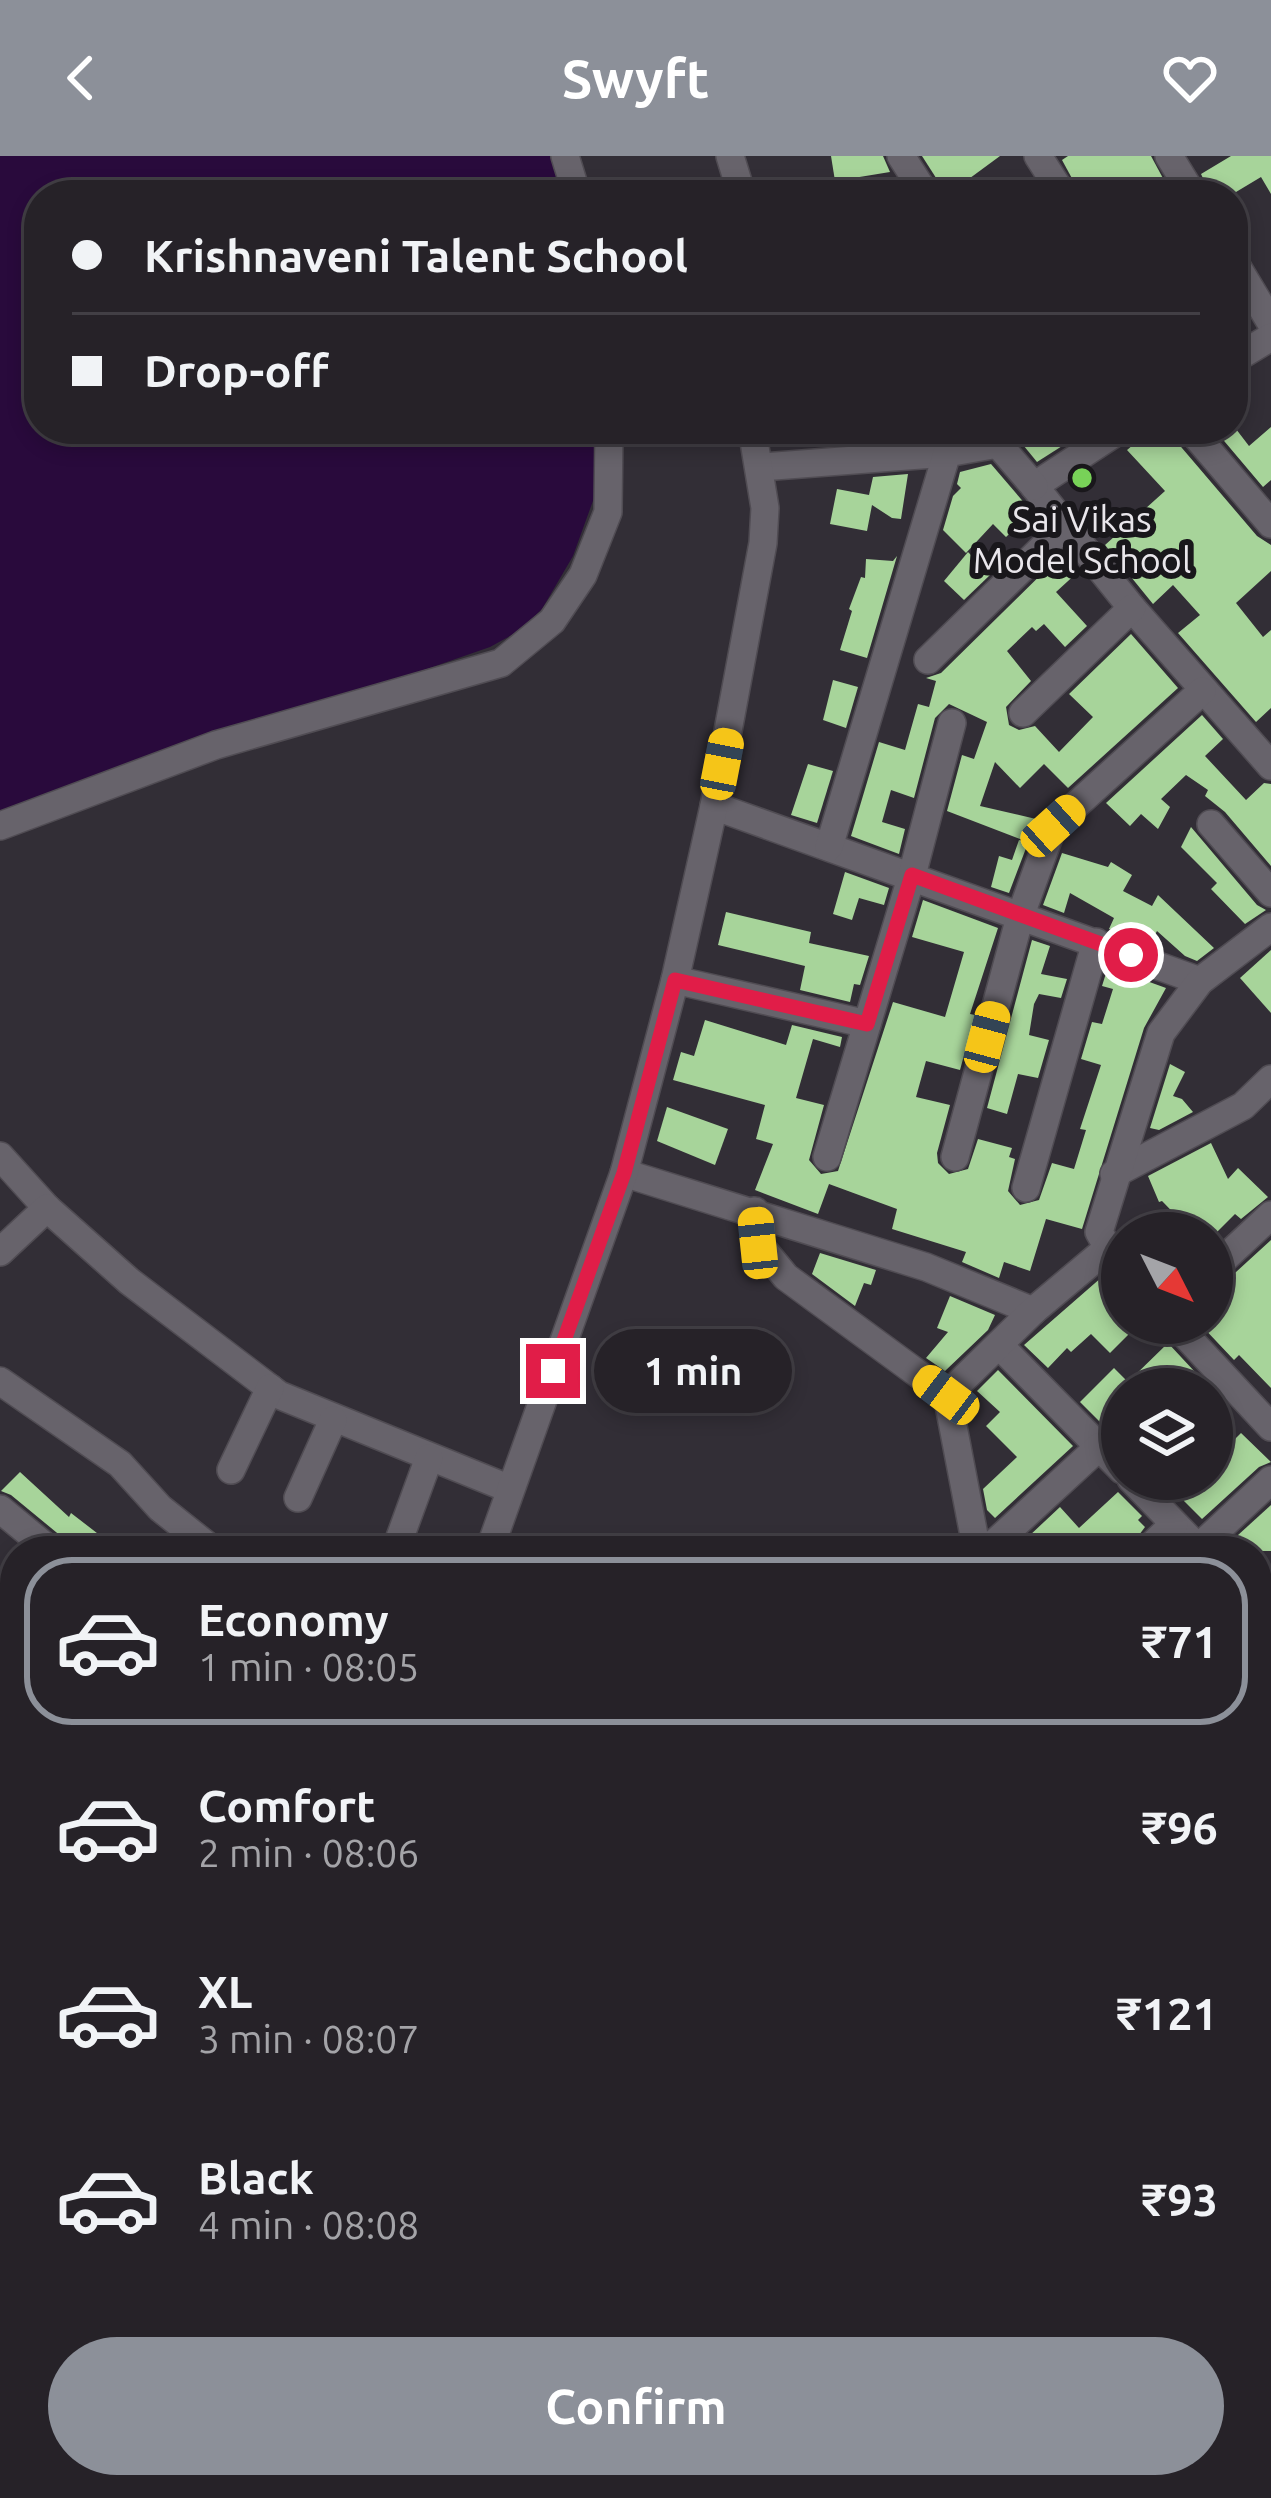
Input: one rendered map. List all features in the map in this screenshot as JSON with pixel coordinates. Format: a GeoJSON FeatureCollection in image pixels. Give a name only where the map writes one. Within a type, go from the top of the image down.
{"type":"FeatureCollection","features":[{"type":"Feature","properties":{"kind":"street"},"geometry":{"type":"LineString","coordinates":[[1248,284],[1271,322]]}},
{"type":"Feature","properties":{"kind":"street"},"geometry":{"type":"LineString","coordinates":[[0,826],[216,745],[501,663],[552,621],[584,575],[608,512],[609,444]]}},
{"type":"Feature","properties":{"kind":"street"},"geometry":{"type":"LineString","coordinates":[[494,1536],[624,1173],[675,980],[714,806],[760,561],[765,508],[756,444]]}},
{"type":"Feature","properties":{"kind":"street"},"geometry":{"type":"LineString","coordinates":[[1034,486],[1073,444]]}},
{"type":"Feature","properties":{"kind":"street"},"geometry":{"type":"LineString","coordinates":[[1203,444],[1271,524]]}},
{"type":"Feature","properties":{"kind":"street"},"geometry":{"type":"LineString","coordinates":[[761,467],[998,445],[1202,691],[1271,766]]}},
{"type":"Feature","properties":{"kind":"street"},"geometry":{"type":"LineString","coordinates":[[830,847],[947,453]]}},
{"type":"Feature","properties":{"kind":"street"},"geometry":{"type":"LineString","coordinates":[[928,660],[1066,525]]}},
{"type":"Feature","properties":{"kind":"street"},"geometry":{"type":"LineString","coordinates":[[1023,713],[1132,608]]}},
{"type":"Feature","properties":{"kind":"street"},"geometry":{"type":"LineString","coordinates":[[955,1157],[1020,917],[1053,826],[1202,691]]}},
{"type":"Feature","properties":{"kind":"street"},"geometry":{"type":"LineString","coordinates":[[827,1157],[912,875],[952,723]]}},
{"type":"Feature","properties":{"kind":"street"},"geometry":{"type":"LineString","coordinates":[[714,806],[1199,981]]}},
{"type":"Feature","properties":{"kind":"street"},"geometry":{"type":"LineString","coordinates":[[1210,824],[1271,893]]}},
{"type":"Feature","properties":{"kind":"street"},"geometry":{"type":"LineString","coordinates":[[1105,1212],[1161,1034],[1199,981],[1271,927]]}},
{"type":"Feature","properties":{"kind":"street"},"geometry":{"type":"LineString","coordinates":[[1025,1188],[1096,943]]}},
{"type":"Feature","properties":{"kind":"street"},"geometry":{"type":"LineString","coordinates":[[675,980],[867,1024]]}},
{"type":"Feature","properties":{"kind":"street"},"geometry":{"type":"LineString","coordinates":[[1114,1174],[1243,1106],[1271,1079]]}},
{"type":"Feature","properties":{"kind":"street"},"geometry":{"type":"LineString","coordinates":[[0,1156],[47,1208],[129,1281],[270,1388],[333,1420],[480,1474],[510,1490]]}},
{"type":"Feature","properties":{"kind":"street"},"geometry":{"type":"LineString","coordinates":[[624,1173],[926,1267],[1033,1311]]}},
{"type":"Feature","properties":{"kind":"street"},"geometry":{"type":"LineString","coordinates":[[0,1252],[47,1208]]}},
{"type":"Feature","properties":{"kind":"street"},"geometry":{"type":"LineString","coordinates":[[755,1211],[758,1243],[786,1277],[946,1395],[979,1536]]}},
{"type":"Feature","properties":{"kind":"street"},"geometry":{"type":"LineString","coordinates":[[1233,1250],[1271,1215]]}},
{"type":"Feature","properties":{"kind":"street"},"geometry":{"type":"LineString","coordinates":[[946,1395],[1033,1311],[1101,1265]]}},
{"type":"Feature","properties":{"kind":"street"},"geometry":{"type":"LineString","coordinates":[[1196,1344],[1266,1410]]}},
{"type":"Feature","properties":{"kind":"street"},"geometry":{"type":"LineString","coordinates":[[999,1536],[1100,1446],[1000,1346]]}},
{"type":"Feature","properties":{"kind":"street"},"geometry":{"type":"LineString","coordinates":[[0,1382],[120,1464],[160,1508],[195,1536]]}},
{"type":"Feature","properties":{"kind":"street"},"geometry":{"type":"LineString","coordinates":[[231,1470],[270,1388]]}},
{"type":"Feature","properties":{"kind":"street"},"geometry":{"type":"LineString","coordinates":[[298,1498],[333,1420]]}},
{"type":"Feature","properties":{"kind":"street"},"geometry":{"type":"LineString","coordinates":[[402,1536],[436,1460]]}},
{"type":"Feature","properties":{"kind":"street"},"geometry":{"type":"LineString","coordinates":[[1214,1536],[1271,1480]]}},
{"type":"Feature","properties":{"kind":"street"},"geometry":{"type":"LineString","coordinates":[[1151,1500],[1186,1536]]}},
{"type":"Feature","properties":{"kind":"street"},"geometry":{"type":"LineString","coordinates":[[0,1509],[33,1536]]}},
{"type":"Feature","properties":{"kind":"street"},"geometry":{"type":"LineString","coordinates":[[1162,1536],[1174,1524]]}},
{"type":"Feature","properties":{"kind":"shaded area"},"geometry":{"type":"Polygon","coordinates":[[[0,156],[550,156],[557,180],[24,180],[24,444],[596,444],[594,498],[573,556],[542,609],[519,631],[490,647],[0,817],[0,156]]]}},
{"type":"Feature","properties":{"kind":"building"},"geometry":{"type":"Polygon","coordinates":[[[831,156],[883,156],[890,172],[841,180],[835,180],[831,156]]]}},
{"type":"Feature","properties":{"kind":"building"},"geometry":{"type":"Polygon","coordinates":[[[922,156],[1000,156],[967,180],[937,180],[922,156]]]}},
{"type":"Feature","properties":{"kind":"building"},"geometry":{"type":"Polygon","coordinates":[[[1068,156],[1151,156],[1164,180],[1073,180],[1062,160],[1068,156]]]}},
{"type":"Feature","properties":{"kind":"building"},"geometry":{"type":"Polygon","coordinates":[[[1231,156],[1271,156],[1271,194],[1261,177],[1248,185],[1248,180],[1204,180],[1201,174],[1231,156]]]}},
{"type":"Feature","properties":{"kind":"building"},"geometry":{"type":"Polygon","coordinates":[[[1271,427],[1271,480],[1263,487],[1227,444],[1249,446],[1271,427]]]}},
{"type":"Feature","properties":{"kind":"building"},"geometry":{"type":"Polygon","coordinates":[[[1022,444],[1065,444],[1037,462],[1022,444]]]}},
{"type":"Feature","properties":{"kind":"building"},"geometry":{"type":"Polygon","coordinates":[[[1134,444],[1179,444],[1257,536],[1271,545],[1271,571],[1236,603],[1263,637],[1271,630],[1271,708],[1256,722],[1178,633],[1200,615],[1173,585],[1153,604],[1105,545],[1165,491],[1127,450],[1134,444]]]}},
{"type":"Feature","properties":{"kind":"building"},"geometry":{"type":"Polygon","coordinates":[[[991,464],[1032,512],[1006,537],[993,524],[966,553],[943,530],[953,496],[961,488],[957,484],[960,472],[991,464]]]}},
{"type":"Feature","properties":{"kind":"building"},"geometry":{"type":"Polygon","coordinates":[[[908,474],[901,519],[872,505],[867,531],[830,524],[837,489],[869,495],[873,477],[908,474]]]}},
{"type":"Feature","properties":{"kind":"building"},"geometry":{"type":"Polygon","coordinates":[[[968,552],[990,575],[964,600],[944,581],[968,552]]]}},
{"type":"Feature","properties":{"kind":"building"},"geometry":{"type":"Polygon","coordinates":[[[1064,552],[1079,571],[1056,592],[1087,626],[1065,647],[1044,624],[1036,631],[1032,627],[1007,651],[1031,681],[1006,707],[1009,725],[1019,730],[1035,726],[1059,752],[1093,717],[1069,694],[1131,634],[1178,688],[1068,788],[1044,764],[1020,788],[995,762],[980,806],[1036,819],[1028,842],[947,811],[962,755],[974,759],[987,722],[949,704],[935,718],[914,798],[891,790],[882,822],[905,829],[899,854],[851,836],[879,742],[905,750],[918,704],[929,707],[936,681],[926,678],[941,673],[1064,552]]]}},
{"type":"Feature","properties":{"kind":"building"},"geometry":{"type":"Polygon","coordinates":[[[897,556],[867,658],[840,650],[849,609],[861,577],[865,578],[866,559],[893,561],[897,556]]]}},
{"type":"Feature","properties":{"kind":"building"},"geometry":{"type":"Polygon","coordinates":[[[833,680],[858,687],[846,728],[823,720],[833,680]]]}},
{"type":"Feature","properties":{"kind":"building"},"geometry":{"type":"Polygon","coordinates":[[[1202,715],[1223,739],[1205,756],[1246,800],[1264,783],[1271,784],[1271,866],[1205,796],[1208,790],[1186,775],[1161,799],[1170,807],[1158,829],[1141,814],[1130,826],[1106,803],[1202,715]]]}},
{"type":"Feature","properties":{"kind":"building"},"geometry":{"type":"Polygon","coordinates":[[[808,764],[833,771],[817,823],[791,815],[808,764]]]}},
{"type":"Feature","properties":{"kind":"building"},"geometry":{"type":"Polygon","coordinates":[[[1191,827],[1266,910],[1245,924],[1211,889],[1217,883],[1181,847],[1191,827]]]}},
{"type":"Feature","properties":{"kind":"building"},"geometry":{"type":"Polygon","coordinates":[[[1019,840],[1028,843],[1009,893],[991,887],[999,856],[1012,860],[1019,840]]]}},
{"type":"Feature","properties":{"kind":"building"},"geometry":{"type":"Polygon","coordinates":[[[1062,853],[1108,867],[1111,862],[1132,875],[1123,891],[1152,906],[1158,895],[1214,948],[1197,961],[1157,931],[1150,944],[1109,929],[1114,918],[1070,893],[1064,913],[1043,905],[1062,853]]]}},
{"type":"Feature","properties":{"kind":"building"},"geometry":{"type":"Polygon","coordinates":[[[845,872],[889,888],[884,905],[859,898],[852,920],[833,914],[845,872]]]}},
{"type":"Feature","properties":{"kind":"building"},"geometry":{"type":"Polygon","coordinates":[[[923,900],[998,928],[970,1014],[975,1015],[960,1070],[926,1061],[916,1097],[950,1105],[937,1153],[938,1163],[949,1174],[968,1169],[978,1139],[1012,1148],[1009,1157],[1015,1159],[1008,1191],[1020,1205],[1039,1200],[1052,1163],[1074,1169],[1086,1130],[1080,1129],[1101,1065],[1081,1059],[1092,1022],[1102,1024],[1113,989],[1102,986],[1108,967],[1166,988],[1144,1028],[1082,1229],[1046,1219],[1030,1271],[1004,1262],[999,1278],[962,1262],[966,1252],[892,1229],[897,1209],[829,1184],[818,1214],[755,1190],[773,1144],[756,1139],[765,1105],[673,1080],[681,1052],[694,1056],[705,1020],[786,1045],[792,1025],[842,1037],[840,1047],[813,1039],[796,1098],[824,1105],[809,1160],[821,1174],[838,1171],[893,1002],[945,1017],[964,952],[912,937],[923,900]]]}},
{"type":"Feature","properties":{"kind":"building"},"geometry":{"type":"Polygon","coordinates":[[[726,912],[811,932],[809,943],[869,956],[850,1002],[800,990],[805,966],[718,945],[726,912]]]}},
{"type":"Feature","properties":{"kind":"building"},"geometry":{"type":"Polygon","coordinates":[[[1032,940],[1050,946],[1041,974],[1067,979],[1061,998],[1039,994],[1034,1004],[1029,1035],[1049,1040],[1038,1078],[1018,1074],[1007,1114],[987,1108],[1032,940]]]}},
{"type":"Feature","properties":{"kind":"building"},"geometry":{"type":"Polygon","coordinates":[[[1271,950],[1271,1013],[1240,978],[1271,950]]]}},
{"type":"Feature","properties":{"kind":"building"},"geometry":{"type":"Polygon","coordinates":[[[1170,1064],[1185,1072],[1173,1096],[1193,1112],[1159,1130],[1150,1128],[1170,1064]]]}},
{"type":"Feature","properties":{"kind":"building"},"geometry":{"type":"Polygon","coordinates":[[[667,1107],[728,1129],[715,1165],[657,1141],[667,1107]]]}},
{"type":"Feature","properties":{"kind":"building"},"geometry":{"type":"Polygon","coordinates":[[[1211,1143],[1228,1179],[1238,1168],[1268,1197],[1241,1219],[1233,1212],[1173,1212],[1159,1202],[1148,1176],[1211,1143]]]}},
{"type":"Feature","properties":{"kind":"building"},"geometry":{"type":"Polygon","coordinates":[[[1271,1240],[1271,1388],[1239,1355],[1234,1360],[1219,1344],[1233,1344],[1233,1275],[1271,1240]]]}},
{"type":"Feature","properties":{"kind":"building"},"geometry":{"type":"Polygon","coordinates":[[[820,1253],[876,1270],[871,1285],[864,1283],[855,1306],[812,1274],[820,1253]]]}},
{"type":"Feature","properties":{"kind":"building"},"geometry":{"type":"Polygon","coordinates":[[[1101,1278],[1101,1344],[1091,1334],[1071,1352],[1067,1348],[1048,1368],[1024,1345],[1101,1278]]]}},
{"type":"Feature","properties":{"kind":"building"},"geometry":{"type":"Polygon","coordinates":[[[950,1296],[995,1315],[988,1330],[945,1371],[926,1358],[948,1332],[937,1328],[950,1296]]]}},
{"type":"Feature","properties":{"kind":"building"},"geometry":{"type":"Polygon","coordinates":[[[1169,1344],[1191,1368],[1142,1368],[1169,1344]]]}},
{"type":"Feature","properties":{"kind":"building"},"geometry":{"type":"Polygon","coordinates":[[[998,1370],[1073,1446],[995,1518],[987,1510],[983,1489],[1017,1457],[986,1426],[1000,1412],[977,1391],[998,1370]]]}},
{"type":"Feature","properties":{"kind":"building"},"geometry":{"type":"Polygon","coordinates":[[[1101,1381],[1101,1423],[1080,1402],[1101,1381]]]}},
{"type":"Feature","properties":{"kind":"building"},"geometry":{"type":"Polygon","coordinates":[[[1241,1433],[1271,1462],[1233,1491],[1233,1441],[1241,1433]]]}},
{"type":"Feature","properties":{"kind":"building"},"geometry":{"type":"Polygon","coordinates":[[[20,1472],[69,1517],[71,1513],[101,1536],[61,1536],[1,1491],[20,1472]]]}},
{"type":"Feature","properties":{"kind":"building"},"geometry":{"type":"Polygon","coordinates":[[[1109,1500],[1126,1500],[1142,1516],[1138,1520],[1145,1527],[1138,1536],[1029,1536],[1060,1507],[1079,1528],[1109,1500]]]}},
{"type":"Feature","properties":{"kind":"building"},"geometry":{"type":"Polygon","coordinates":[[[1183,1500],[1223,1500],[1202,1519],[1183,1500]]]}},
{"type":"Feature","properties":{"kind":"building"},"geometry":{"type":"Polygon","coordinates":[[[1271,1505],[1271,1536],[1237,1536],[1271,1505]]]}},
{"type":"Feature","properties":{"kind":"place","name":"Sai Vikas Model School"},"geometry":{"type":"Point","coordinates":[1082,478]}},
{"type":"Feature","properties":{"kind":"route"},"geometry":{"type":"LineString","coordinates":[[553,1371],[624,1173],[675,980],[867,1024],[912,875],[1131,955]]}}]}
